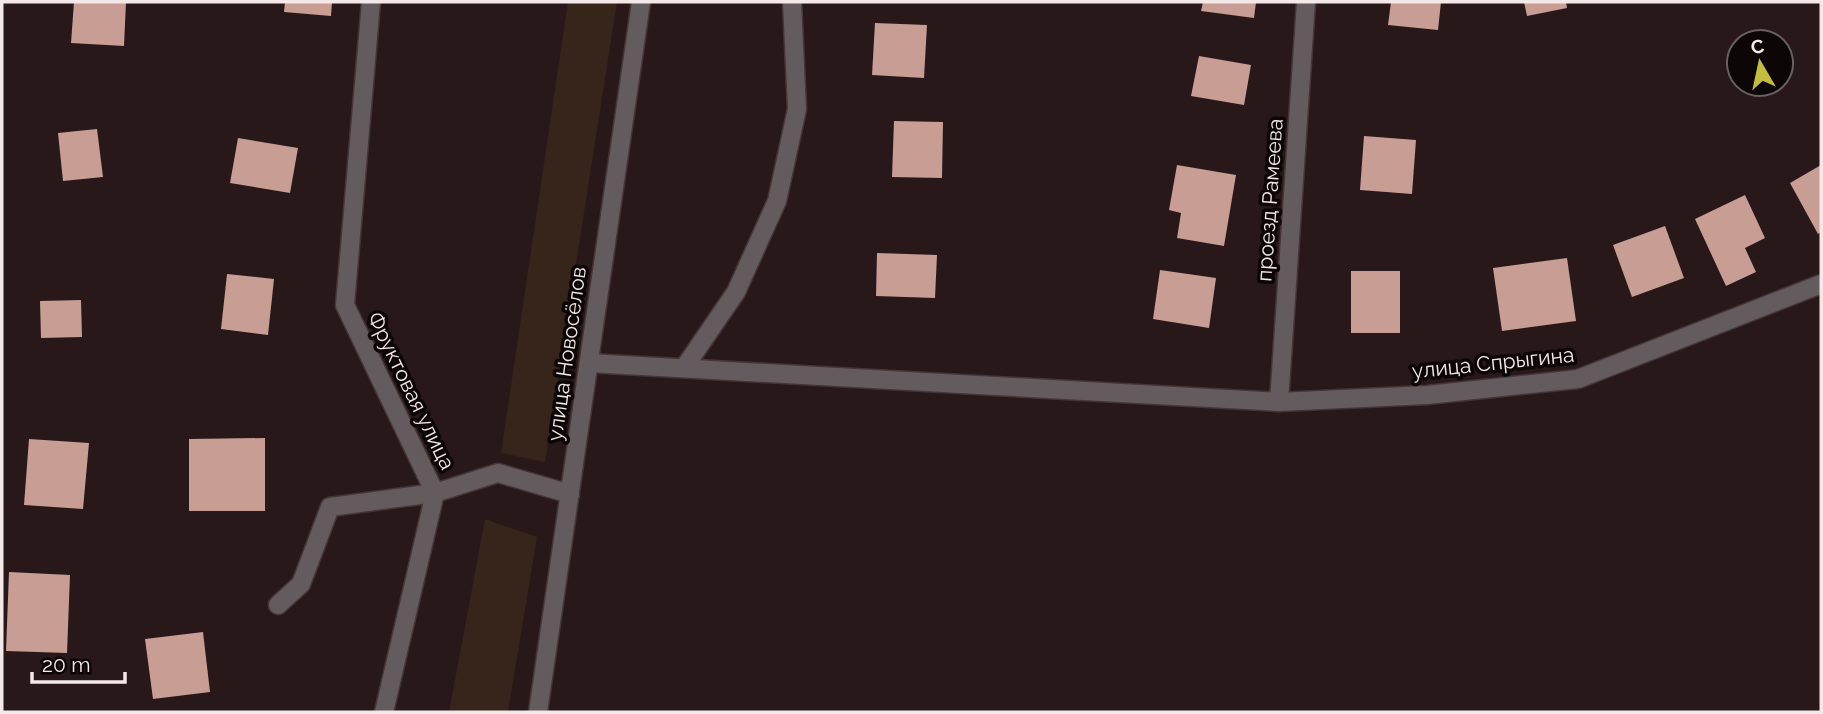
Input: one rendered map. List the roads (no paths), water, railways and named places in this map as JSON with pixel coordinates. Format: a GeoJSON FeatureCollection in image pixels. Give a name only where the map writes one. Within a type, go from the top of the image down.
{"type":"FeatureCollection","features":[{"type":"Feature","properties":{"kind":"street","name":"Фруктовая улица"},"geometry":{"type":"LineString","coordinates":[[371,2],[345,305],[435,493],[384,712]]}},
{"type":"Feature","properties":{"kind":"street","name":"улица Новосёлов"},"geometry":{"type":"LineString","coordinates":[[538,712],[641,2]]}},
{"type":"Feature","properties":{"kind":"street"},"geometry":{"type":"LineString","coordinates":[[684,368],[736,292],[777,201],[797,109],[792,2]]}},
{"type":"Feature","properties":{"kind":"street","name":"проезд Рамеева"},"geometry":{"type":"LineString","coordinates":[[1279,402],[1306,2]]}},
{"type":"Feature","properties":{"kind":"street","name":"улица Спрыгина"},"geometry":{"type":"LineString","coordinates":[[589,363],[1279,402],[1427,395],[1578,379],[1821,284]]}},
{"type":"Feature","properties":{"kind":"street"},"geometry":{"type":"LineString","coordinates":[[278,605],[301,584],[330,507],[435,493],[498,473],[570,494]]}}]}
